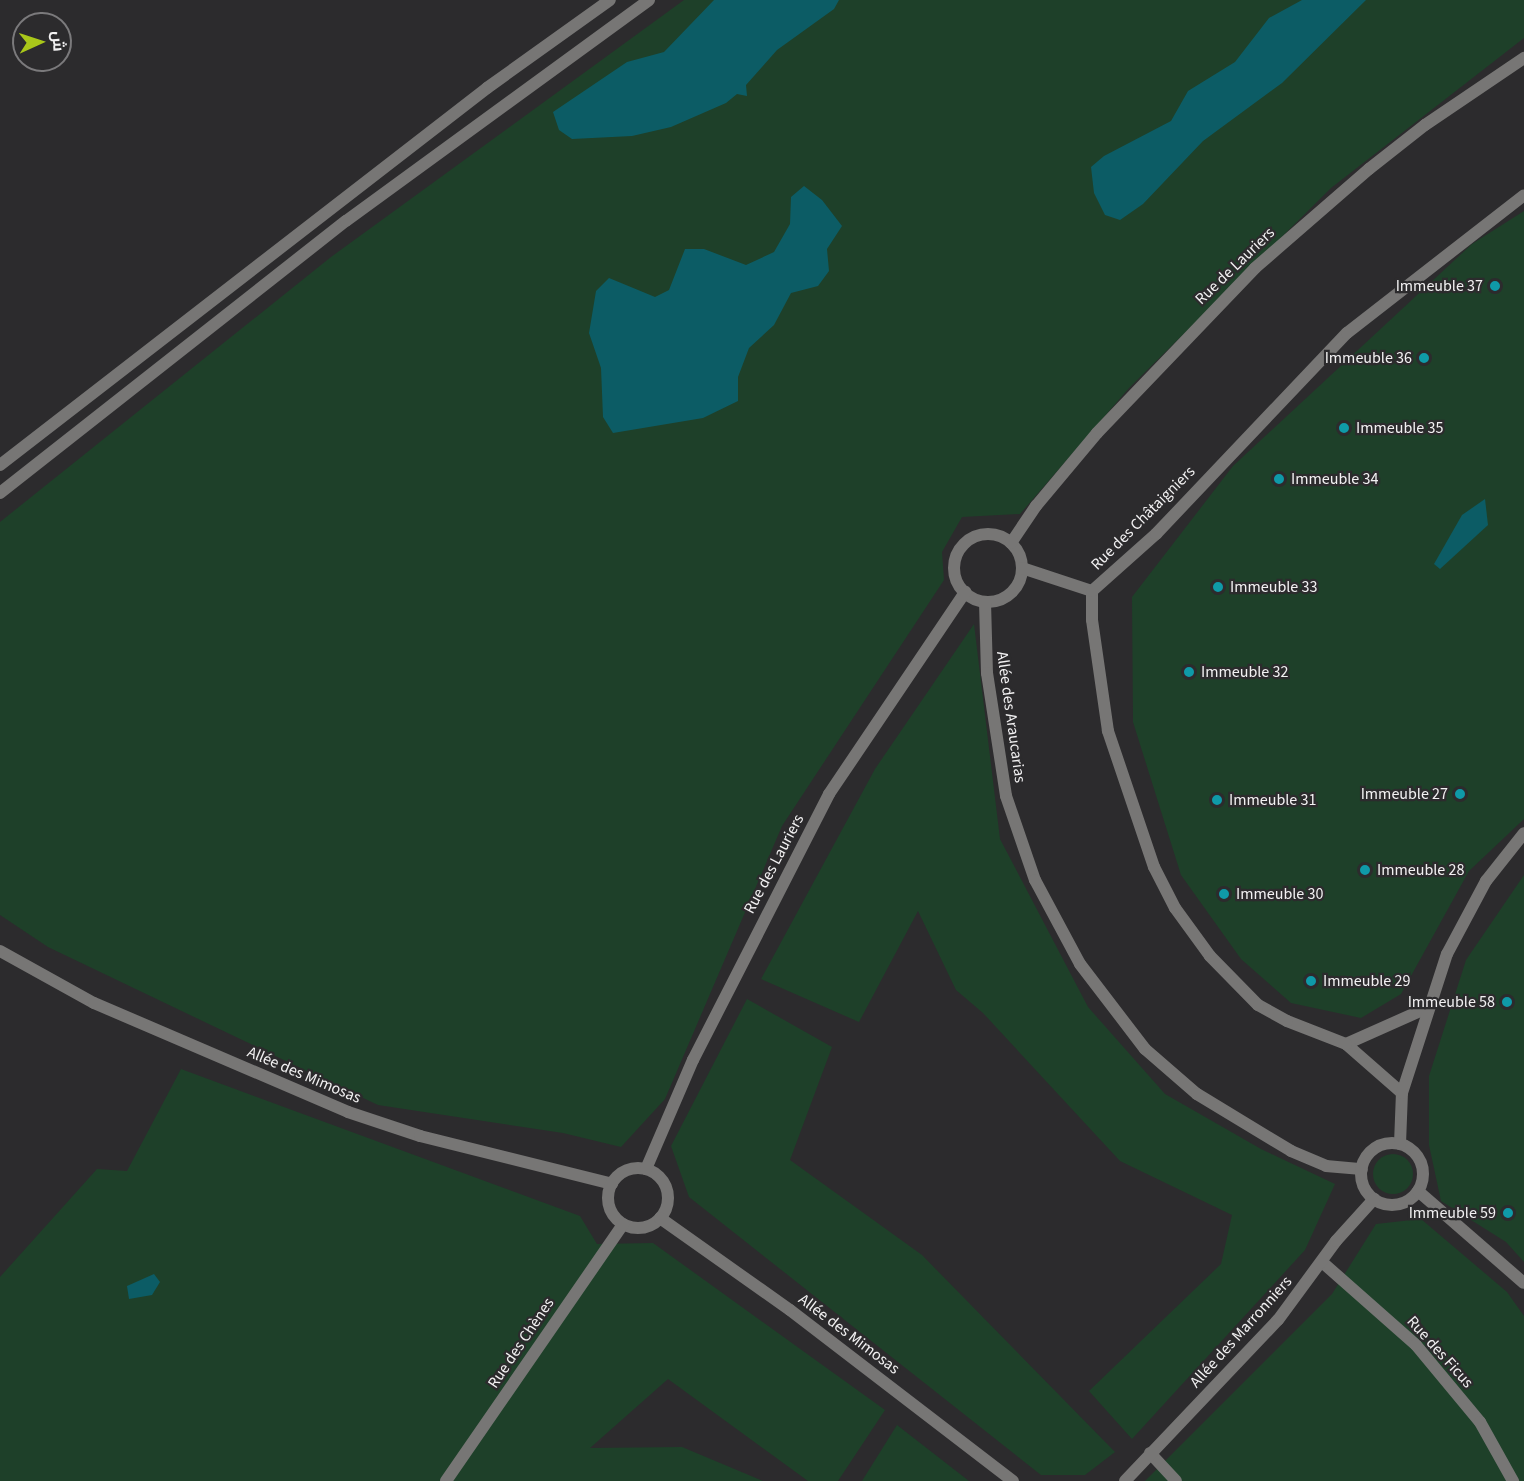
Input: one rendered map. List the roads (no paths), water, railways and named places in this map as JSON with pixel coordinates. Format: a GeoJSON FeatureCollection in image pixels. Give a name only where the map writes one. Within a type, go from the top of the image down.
{"type":"FeatureCollection","features":[{"type":"Feature","properties":{"kind":"street"},"geometry":{"type":"LineString","coordinates":[[0,465],[487,88],[610,0]]}},
{"type":"Feature","properties":{"kind":"street"},"geometry":{"type":"LineString","coordinates":[[0,493],[346,221],[649,0]]}},
{"type":"Feature","properties":{"kind":"street","name":"Rue de Lauriers"},"geometry":{"type":"LineString","coordinates":[[1011,543],[1097,433],[1255,268],[1368,169],[1425,125],[1524,58]]}},
{"type":"Feature","properties":{"kind":"street","name":"Rue des Châtaigniers"},"geometry":{"type":"LineString","coordinates":[[1402,1092],[1346,1044],[1287,1021],[1258,1005],[1210,956],[1165,892],[1128,797],[1108,731],[1092,620],[1092,591],[1156,534],[1347,333],[1524,195]]}},
{"type":"Feature","properties":{"kind":"street"},"geometry":{"type":"LineString","coordinates":[[991,534],[1011,543],[1022,568],[1013,591],[1000,599],[985,602],[965,592],[955,568],[966,543],[991,534]]}},
{"type":"Feature","properties":{"kind":"street"},"geometry":{"type":"LineString","coordinates":[[1022,568],[1092,591]]}},
{"type":"Feature","properties":{"kind":"street","name":"Rue des Lauriers"},"geometry":{"type":"LineString","coordinates":[[646,1169],[703,1039],[829,794],[933,635],[965,592]]}},
{"type":"Feature","properties":{"kind":"street","name":"Allée des Araucarias"},"geometry":{"type":"LineString","coordinates":[[985,602],[988,682],[1006,796],[1035,880],[1090,980],[1145,1049],[1197,1094],[1291,1151],[1326,1166],[1362,1169]]}},
{"type":"Feature","properties":{"kind":"street"},"geometry":{"type":"LineString","coordinates":[[1400,1144],[1402,1092],[1427,1008],[1461,926],[1495,869],[1524,833]]}},
{"type":"Feature","properties":{"kind":"street","name":"Allée des Mimosas"},"geometry":{"type":"LineString","coordinates":[[0,951],[94,1003],[348,1112],[420,1136],[612,1184]]}},
{"type":"Feature","properties":{"kind":"street"},"geometry":{"type":"LineString","coordinates":[[1346,1044],[1427,1008]]}},
{"type":"Feature","properties":{"kind":"street"},"geometry":{"type":"LineString","coordinates":[[1400,1144],[1420,1160],[1423,1176],[1418,1191],[1401,1204],[1374,1199],[1363,1182],[1362,1169],[1375,1148],[1400,1144]]}},
{"type":"Feature","properties":{"kind":"street"},"geometry":{"type":"LineString","coordinates":[[646,1169],[658,1176],[666,1188],[667,1205],[660,1218],[642,1227],[623,1224],[609,1204],[612,1184],[624,1171],[646,1169]]}},
{"type":"Feature","properties":{"kind":"street"},"geometry":{"type":"LineString","coordinates":[[1418,1191],[1524,1283]]}},
{"type":"Feature","properties":{"kind":"street","name":"Allée des Marronniers"},"geometry":{"type":"LineString","coordinates":[[1125,1481],[1278,1320],[1336,1241],[1374,1199]]}},
{"type":"Feature","properties":{"kind":"street","name":"Allée des Mimosas"},"geometry":{"type":"LineString","coordinates":[[660,1218],[799,1317],[1013,1481]]}},
{"type":"Feature","properties":{"kind":"street","name":"Rue des Chènes"},"geometry":{"type":"LineString","coordinates":[[446,1481],[623,1224]]}},
{"type":"Feature","properties":{"kind":"street","name":"Rue des Ficus"},"geometry":{"type":"LineString","coordinates":[[1322,1262],[1416,1345],[1480,1422],[1513,1481]]}},
{"type":"Feature","properties":{"kind":"street"},"geometry":{"type":"LineString","coordinates":[[1150,1453],[1176,1481]]}},
{"type":"Feature","properties":{"kind":"water"},"geometry":{"type":"Polygon","coordinates":[[[714,0],[839,0],[834,9],[777,50],[746,85],[747,96],[737,94],[726,103],[671,127],[632,136],[572,139],[559,130],[553,112],[627,62],[664,52],[714,0]]]}},
{"type":"Feature","properties":{"kind":"water"},"geometry":{"type":"Polygon","coordinates":[[[1302,0],[1366,0],[1282,83],[1203,141],[1143,204],[1120,220],[1105,215],[1094,193],[1091,167],[1104,156],[1171,121],[1188,91],[1235,62],[1269,18],[1302,0]]]}},
{"type":"Feature","properties":{"kind":"water"},"geometry":{"type":"Polygon","coordinates":[[[804,186],[822,200],[842,226],[827,249],[829,271],[818,286],[791,293],[774,325],[749,348],[738,377],[738,401],[703,418],[613,433],[603,417],[601,368],[589,333],[596,291],[609,278],[655,297],[669,290],[685,249],[704,249],[746,265],[774,252],[790,224],[791,197],[804,186]]]}},
{"type":"Feature","properties":{"kind":"water"},"geometry":{"type":"Polygon","coordinates":[[[1485,499],[1488,525],[1440,569],[1434,564],[1462,515],[1485,499]]]}},
{"type":"Feature","properties":{"kind":"water"},"geometry":{"type":"Polygon","coordinates":[[[154,1274],[160,1282],[152,1295],[129,1299],[127,1286],[154,1274]]]}},
{"type":"Feature","properties":{"kind":"place","name":"Immeuble 37"},"geometry":{"type":"Point","coordinates":[1495,286]}},
{"type":"Feature","properties":{"kind":"place","name":"Immeuble 36"},"geometry":{"type":"Point","coordinates":[1424,358]}},
{"type":"Feature","properties":{"kind":"place","name":"Immeuble 35"},"geometry":{"type":"Point","coordinates":[1344,428]}},
{"type":"Feature","properties":{"kind":"place","name":"Immeuble 34"},"geometry":{"type":"Point","coordinates":[1279,479]}},
{"type":"Feature","properties":{"kind":"place","name":"Immeuble 33"},"geometry":{"type":"Point","coordinates":[1218,587]}},
{"type":"Feature","properties":{"kind":"place","name":"Immeuble 32"},"geometry":{"type":"Point","coordinates":[1189,672]}},
{"type":"Feature","properties":{"kind":"place","name":"Immeuble 27"},"geometry":{"type":"Point","coordinates":[1460,794]}},
{"type":"Feature","properties":{"kind":"place","name":"Immeuble 31"},"geometry":{"type":"Point","coordinates":[1217,800]}},
{"type":"Feature","properties":{"kind":"place","name":"Immeuble 28"},"geometry":{"type":"Point","coordinates":[1365,870]}},
{"type":"Feature","properties":{"kind":"place","name":"Immeuble 30"},"geometry":{"type":"Point","coordinates":[1224,894]}},
{"type":"Feature","properties":{"kind":"place","name":"Immeuble 29"},"geometry":{"type":"Point","coordinates":[1311,981]}},
{"type":"Feature","properties":{"kind":"place","name":"Immeuble 58"},"geometry":{"type":"Point","coordinates":[1507,1002]}},
{"type":"Feature","properties":{"kind":"place","name":"Immeuble 59"},"geometry":{"type":"Point","coordinates":[1508,1213]}}]}
